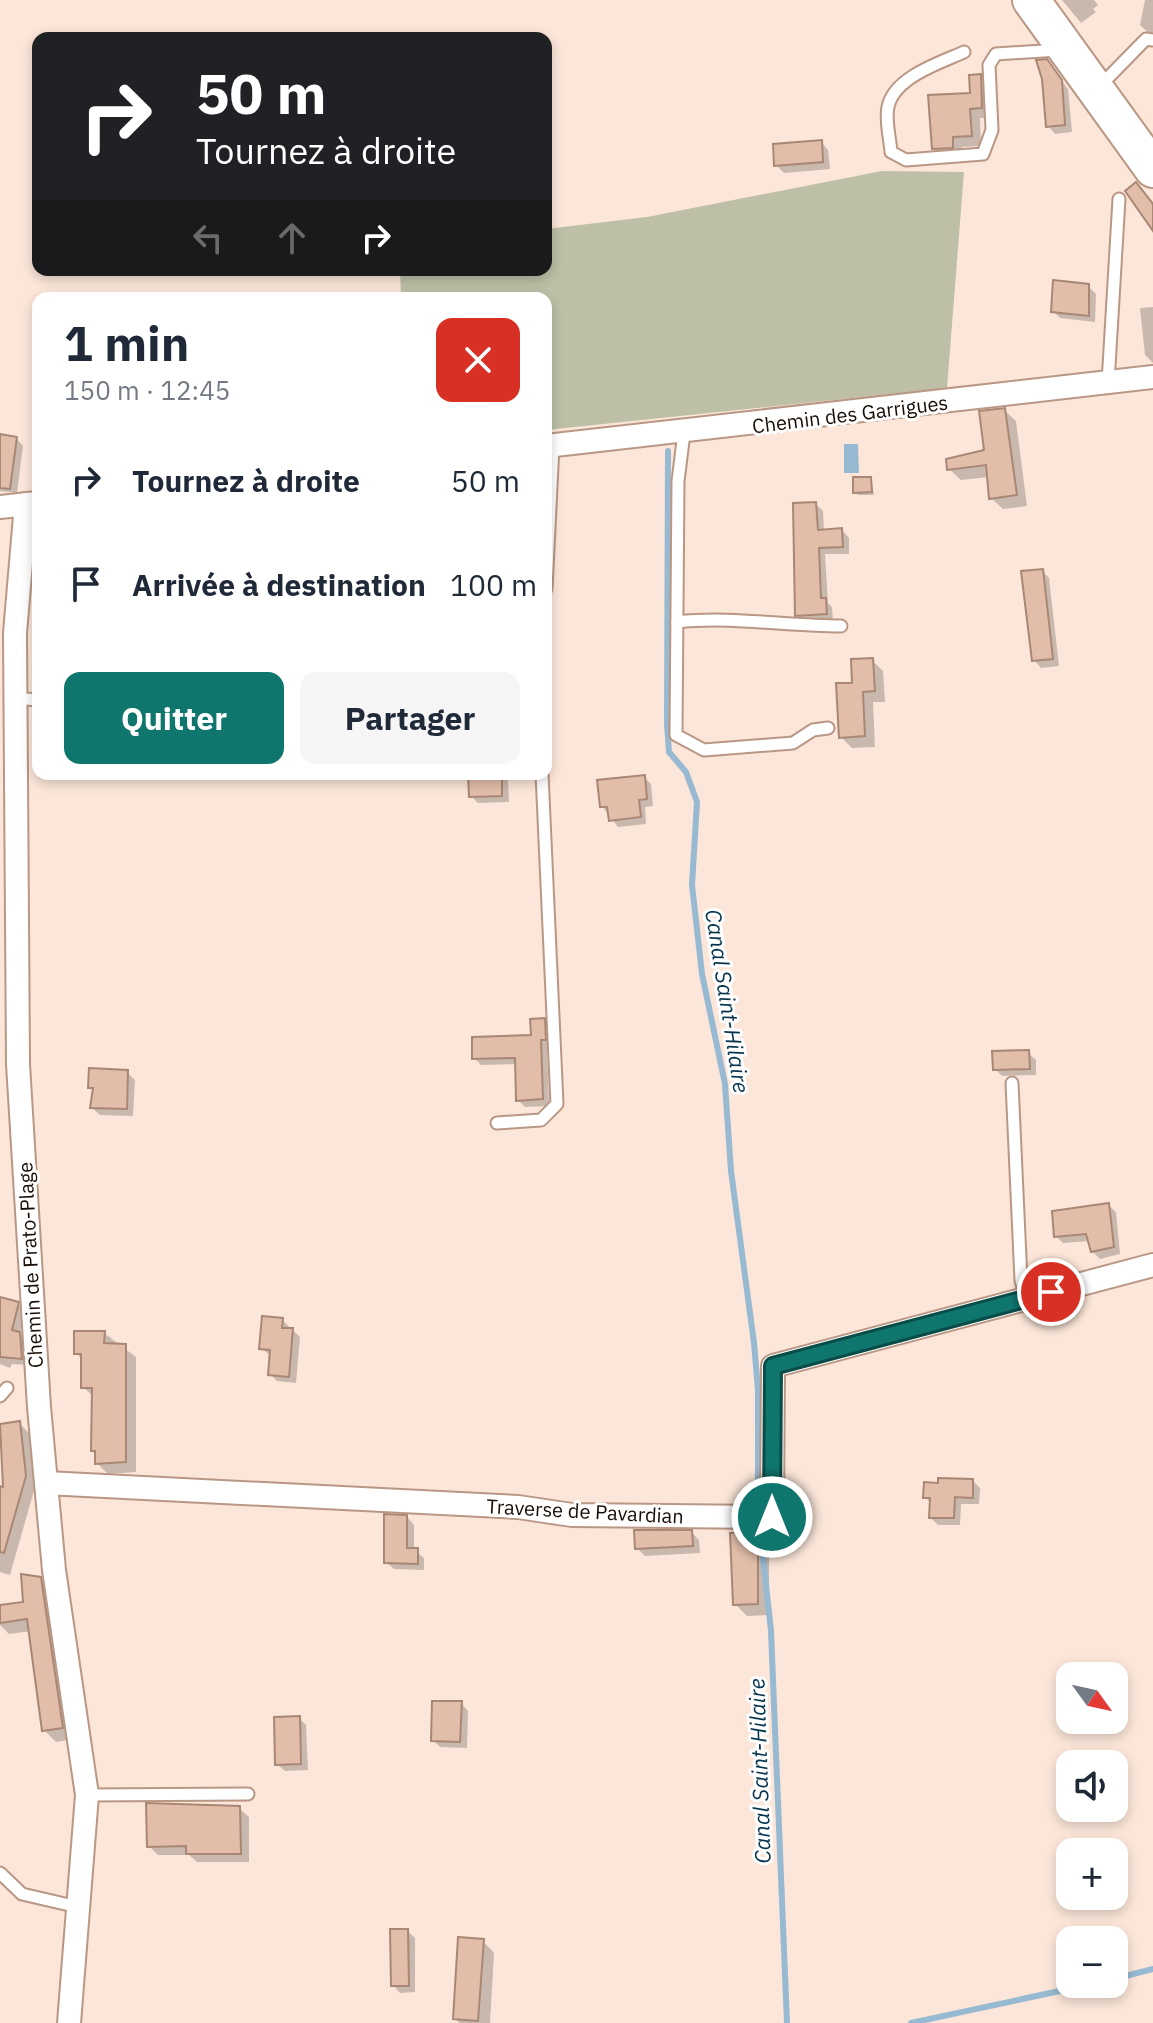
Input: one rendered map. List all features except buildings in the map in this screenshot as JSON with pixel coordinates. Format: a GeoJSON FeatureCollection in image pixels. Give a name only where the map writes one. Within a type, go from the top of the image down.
{"type":"FeatureCollection","features":[{"type":"Feature","properties":{"kind":"main road"},"geometry":{"type":"LineString","coordinates":[[1031,0],[1153,169]]}},
{"type":"Feature","properties":{"kind":"street","name":"Chemin des Garrigues"},"geometry":{"type":"LineString","coordinates":[[552,446],[1153,379]]}},
{"type":"Feature","properties":{"kind":"street"},"geometry":{"type":"LineString","coordinates":[[0,507],[32,504]]}},
{"type":"Feature","properties":{"kind":"street","name":"Chemin de Prato-Plage"},"geometry":{"type":"LineString","coordinates":[[32,504],[15,633],[18,1064],[54,1570],[87,1795],[69,2023]]}},
{"type":"Feature","properties":{"kind":"street","name":"Traverse de Pavardian"},"geometry":{"type":"LineString","coordinates":[[46,1483],[405,1504],[518,1507],[572,1515],[772,1517],[773,1366],[1153,1265]]}},
{"type":"Feature","properties":{"kind":"lane"},"geometry":{"type":"LineString","coordinates":[[1096,90],[1146,39],[1153,40]]}},
{"type":"Feature","properties":{"kind":"lane"},"geometry":{"type":"LineString","coordinates":[[964,52],[916,75],[892,96],[887,110],[891,152],[906,160],[983,154],[989,145],[992,130],[989,65],[996,54],[1067,50]]}},
{"type":"Feature","properties":{"kind":"lane"},"geometry":{"type":"LineString","coordinates":[[1108,384],[1119,199]]}},
{"type":"Feature","properties":{"kind":"lane"},"geometry":{"type":"LineString","coordinates":[[684,433],[678,481],[676,735],[704,750],[793,743],[813,730],[828,728]]}},
{"type":"Feature","properties":{"kind":"lane"},"geometry":{"type":"LineString","coordinates":[[677,622],[716,618],[775,626],[841,626]]}},
{"type":"Feature","properties":{"kind":"lane"},"geometry":{"type":"LineString","coordinates":[[15,698],[32,699]]}},
{"type":"Feature","properties":{"kind":"lane"},"geometry":{"type":"LineString","coordinates":[[497,1123],[541,1120],[557,1104],[542,780]]}},
{"type":"Feature","properties":{"kind":"lane"},"geometry":{"type":"LineString","coordinates":[[1012,1083],[1021,1280],[1026,1299]]}},
{"type":"Feature","properties":{"kind":"lane"},"geometry":{"type":"LineString","coordinates":[[87,1795],[248,1794]]}},
{"type":"Feature","properties":{"kind":"lane"},"geometry":{"type":"LineString","coordinates":[[0,1873],[22,1894],[78,1907]]}},
{"type":"Feature","properties":{"kind":"green space"},"geometry":{"type":"Polygon","coordinates":[[[882,171],[964,172],[947,388],[552,429],[552,292],[401,292],[400,276],[552,276],[552,228],[647,217],[882,171]]]}},
{"type":"Feature","properties":{"kind":"water"},"geometry":{"type":"Polygon","coordinates":[[[844,444],[858,444],[859,473],[844,473],[844,444]]]}},
{"type":"Feature","properties":{"kind":"waterway","name":"Canal Saint-Hilaire"},"geometry":{"type":"LineString","coordinates":[[668,451],[669,752],[686,772],[697,802],[692,885],[702,974],[725,1084],[731,1171],[754,1343],[758,1390],[758,1511]]}},
{"type":"Feature","properties":{"kind":"waterway","name":"Canal Saint-Hilaire"},"geometry":{"type":"LineString","coordinates":[[759,1520],[771,1631],[787,2023]]}},
{"type":"Feature","properties":{"kind":"waterway"},"geometry":{"type":"LineString","coordinates":[[1128,1975],[1153,1969]]}},
{"type":"Feature","properties":{"kind":"waterway"},"geometry":{"type":"LineString","coordinates":[[911,2023],[1056,1992]]}},
{"type":"Feature","properties":{"kind":"route"},"geometry":{"type":"LineString","coordinates":[[772,1517],[773,1366],[1051,1292]]}}]}
